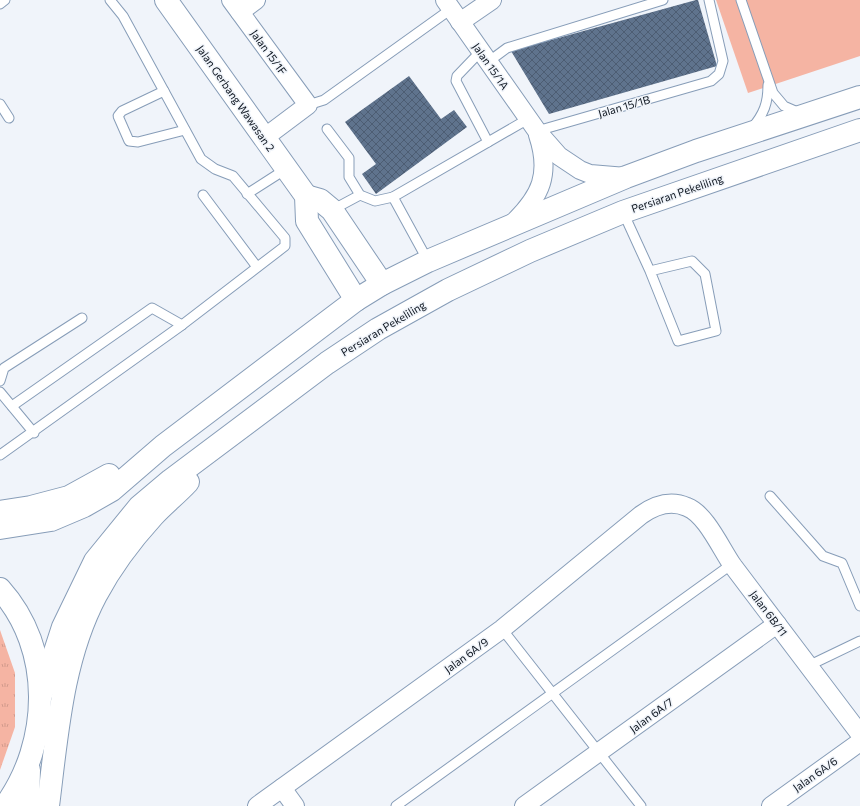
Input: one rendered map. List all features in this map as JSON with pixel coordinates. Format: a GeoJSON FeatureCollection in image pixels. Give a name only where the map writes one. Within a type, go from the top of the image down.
{"type":"FeatureCollection","features":[{"type":"Feature","properties":{"kind":"main road","name":"Jalan Gerbang Wawasan 2"},"geometry":{"type":"LineString","coordinates":[[166,0],[306,196]]}},
{"type":"Feature","properties":{"kind":"main road"},"geometry":{"type":"LineString","coordinates":[[0,528],[50,520],[84,506],[112,490],[163,446],[356,300],[382,284],[428,261],[626,177],[860,97]]}},
{"type":"Feature","properties":{"kind":"main road","name":"Persiaran Pekeliling"},"geometry":{"type":"LineString","coordinates":[[41,695],[63,627],[95,561],[139,507],[171,480],[241,429],[326,363],[378,328],[448,290],[530,251],[623,212],[860,130]]}},
{"type":"Feature","properties":{"kind":"main road"},"geometry":{"type":"LineString","coordinates":[[356,300],[307,221],[306,196],[320,200],[332,210],[382,284]]}},
{"type":"Feature","properties":{"kind":"main road"},"geometry":{"type":"LineString","coordinates":[[48,806],[60,710],[78,638],[96,594],[124,553],[153,516],[241,429]]}},
{"type":"Feature","properties":{"kind":"main road"},"geometry":{"type":"LineString","coordinates":[[0,512],[31,507],[69,497],[163,446]]}},
{"type":"Feature","properties":{"kind":"main road"},"geometry":{"type":"LineString","coordinates":[[0,589],[7,596],[24,627],[36,660],[41,695],[38,730],[29,765],[16,791],[5,806]]}},
{"type":"Feature","properties":{"kind":"main road"},"geometry":{"type":"LineString","coordinates":[[28,806],[29,765]]}},
{"type":"Feature","properties":{"kind":"street"},"geometry":{"type":"LineString","coordinates":[[236,6],[256,0]]}},
{"type":"Feature","properties":{"kind":"street"},"geometry":{"type":"LineString","coordinates":[[452,10],[492,0]]}},
{"type":"Feature","properties":{"kind":"street","name":"Jalan 15/1F"},"geometry":{"type":"LineString","coordinates":[[236,6],[308,105]]}},
{"type":"Feature","properties":{"kind":"street","name":"Jalan 15/1A"},"geometry":{"type":"LineString","coordinates":[[452,10],[533,125],[559,156],[580,170],[598,175],[626,177]]}},
{"type":"Feature","properties":{"kind":"street"},"geometry":{"type":"LineString","coordinates":[[264,138],[308,105]]}},
{"type":"Feature","properties":{"kind":"street","name":"Jalan 15/1A"},"geometry":{"type":"LineString","coordinates":[[510,227],[534,202],[543,178],[543,154],[533,125]]}},
{"type":"Feature","properties":{"kind":"street","name":"Jalan 6B/11"},"geometry":{"type":"LineString","coordinates":[[672,503],[688,507],[700,516],[732,564],[860,734]]}},
{"type":"Feature","properties":{"kind":"street","name":"Jalan 6A/9"},"geometry":{"type":"LineString","coordinates":[[257,806],[502,629],[641,515],[652,507],[672,503]]}},
{"type":"Feature","properties":{"kind":"street","name":"Jalan 6A/7"},"geometry":{"type":"LineString","coordinates":[[524,806],[777,624]]}},
{"type":"Feature","properties":{"kind":"street","name":"Jalan 6A/6"},"geometry":{"type":"LineString","coordinates":[[771,806],[860,742]]}},
{"type":"Feature","properties":{"kind":"street"},"geometry":{"type":"LineString","coordinates":[[282,788],[295,806]]}},
{"type":"Feature","properties":{"kind":"lane"},"geometry":{"type":"LineString","coordinates":[[0,4],[5,0]]}},
{"type":"Feature","properties":{"kind":"lane"},"geometry":{"type":"LineString","coordinates":[[0,455],[34,433],[182,325],[285,246],[285,238],[233,176],[215,169],[201,159],[123,16],[110,0]]}},
{"type":"Feature","properties":{"kind":"lane"},"geometry":{"type":"LineString","coordinates":[[488,142],[456,81],[457,76],[485,56],[663,0]]}},
{"type":"Feature","properties":{"kind":"lane","name":"Jalan 15/1B"},"geometry":{"type":"LineString","coordinates":[[360,194],[375,202],[393,197],[488,142],[533,125],[711,81],[719,74],[723,61],[709,0]]}},
{"type":"Feature","properties":{"kind":"lane"},"geometry":{"type":"LineString","coordinates":[[741,0],[773,93],[780,103],[788,109],[806,115]]}},
{"type":"Feature","properties":{"kind":"lane"},"geometry":{"type":"LineString","coordinates":[[308,105],[324,100],[452,10]]}},
{"type":"Feature","properties":{"kind":"lane"},"geometry":{"type":"LineString","coordinates":[[746,135],[764,112],[768,101],[768,80]]}},
{"type":"Feature","properties":{"kind":"lane"},"geometry":{"type":"LineString","coordinates":[[164,91],[122,111],[118,116],[129,140],[138,142],[186,130]]}},
{"type":"Feature","properties":{"kind":"lane"},"geometry":{"type":"LineString","coordinates":[[0,104],[9,118]]}},
{"type":"Feature","properties":{"kind":"lane"},"geometry":{"type":"LineString","coordinates":[[327,130],[349,158],[349,177],[360,194],[332,210]]}},
{"type":"Feature","properties":{"kind":"lane"},"geometry":{"type":"LineString","coordinates":[[247,194],[286,169]]}},
{"type":"Feature","properties":{"kind":"lane"},"geometry":{"type":"LineString","coordinates":[[203,195],[257,267]]}},
{"type":"Feature","properties":{"kind":"lane"},"geometry":{"type":"LineString","coordinates":[[393,197],[428,261]]}},
{"type":"Feature","properties":{"kind":"lane"},"geometry":{"type":"LineString","coordinates":[[623,212],[650,271],[678,341],[716,332],[705,274],[692,261],[650,271]]}},
{"type":"Feature","properties":{"kind":"lane"},"geometry":{"type":"LineString","coordinates":[[12,406],[152,308],[182,325]]}},
{"type":"Feature","properties":{"kind":"lane"},"geometry":{"type":"LineString","coordinates":[[0,381],[4,368],[82,318]]}},
{"type":"Feature","properties":{"kind":"lane"},"geometry":{"type":"LineString","coordinates":[[0,392],[34,433]]}},
{"type":"Feature","properties":{"kind":"lane"},"geometry":{"type":"LineString","coordinates":[[770,496],[823,556],[842,563],[860,606]]}},
{"type":"Feature","properties":{"kind":"lane"},"geometry":{"type":"LineString","coordinates":[[396,806],[732,564]]}},
{"type":"Feature","properties":{"kind":"lane"},"geometry":{"type":"LineString","coordinates":[[502,629],[641,806]]}},
{"type":"Feature","properties":{"kind":"lane"},"geometry":{"type":"LineString","coordinates":[[808,666],[860,641]]}},
{"type":"Feature","properties":{"kind":"green space"},"geometry":{"type":"Polygon","coordinates":[[[716,0],[860,0],[860,56],[748,93],[716,0]]]}},
{"type":"Feature","properties":{"kind":"green space"},"geometry":{"type":"Polygon","coordinates":[[[0,630],[15,673],[15,727],[0,770],[0,630]]]}},
{"type":"Feature","properties":{"kind":"building"},"geometry":{"type":"Polygon","coordinates":[[[698,0],[717,66],[549,114],[511,51],[698,0]]]}},
{"type":"Feature","properties":{"kind":"building"},"geometry":{"type":"Polygon","coordinates":[[[409,76],[441,119],[454,110],[467,127],[376,194],[362,174],[376,164],[345,122],[409,76]]]}}]}
